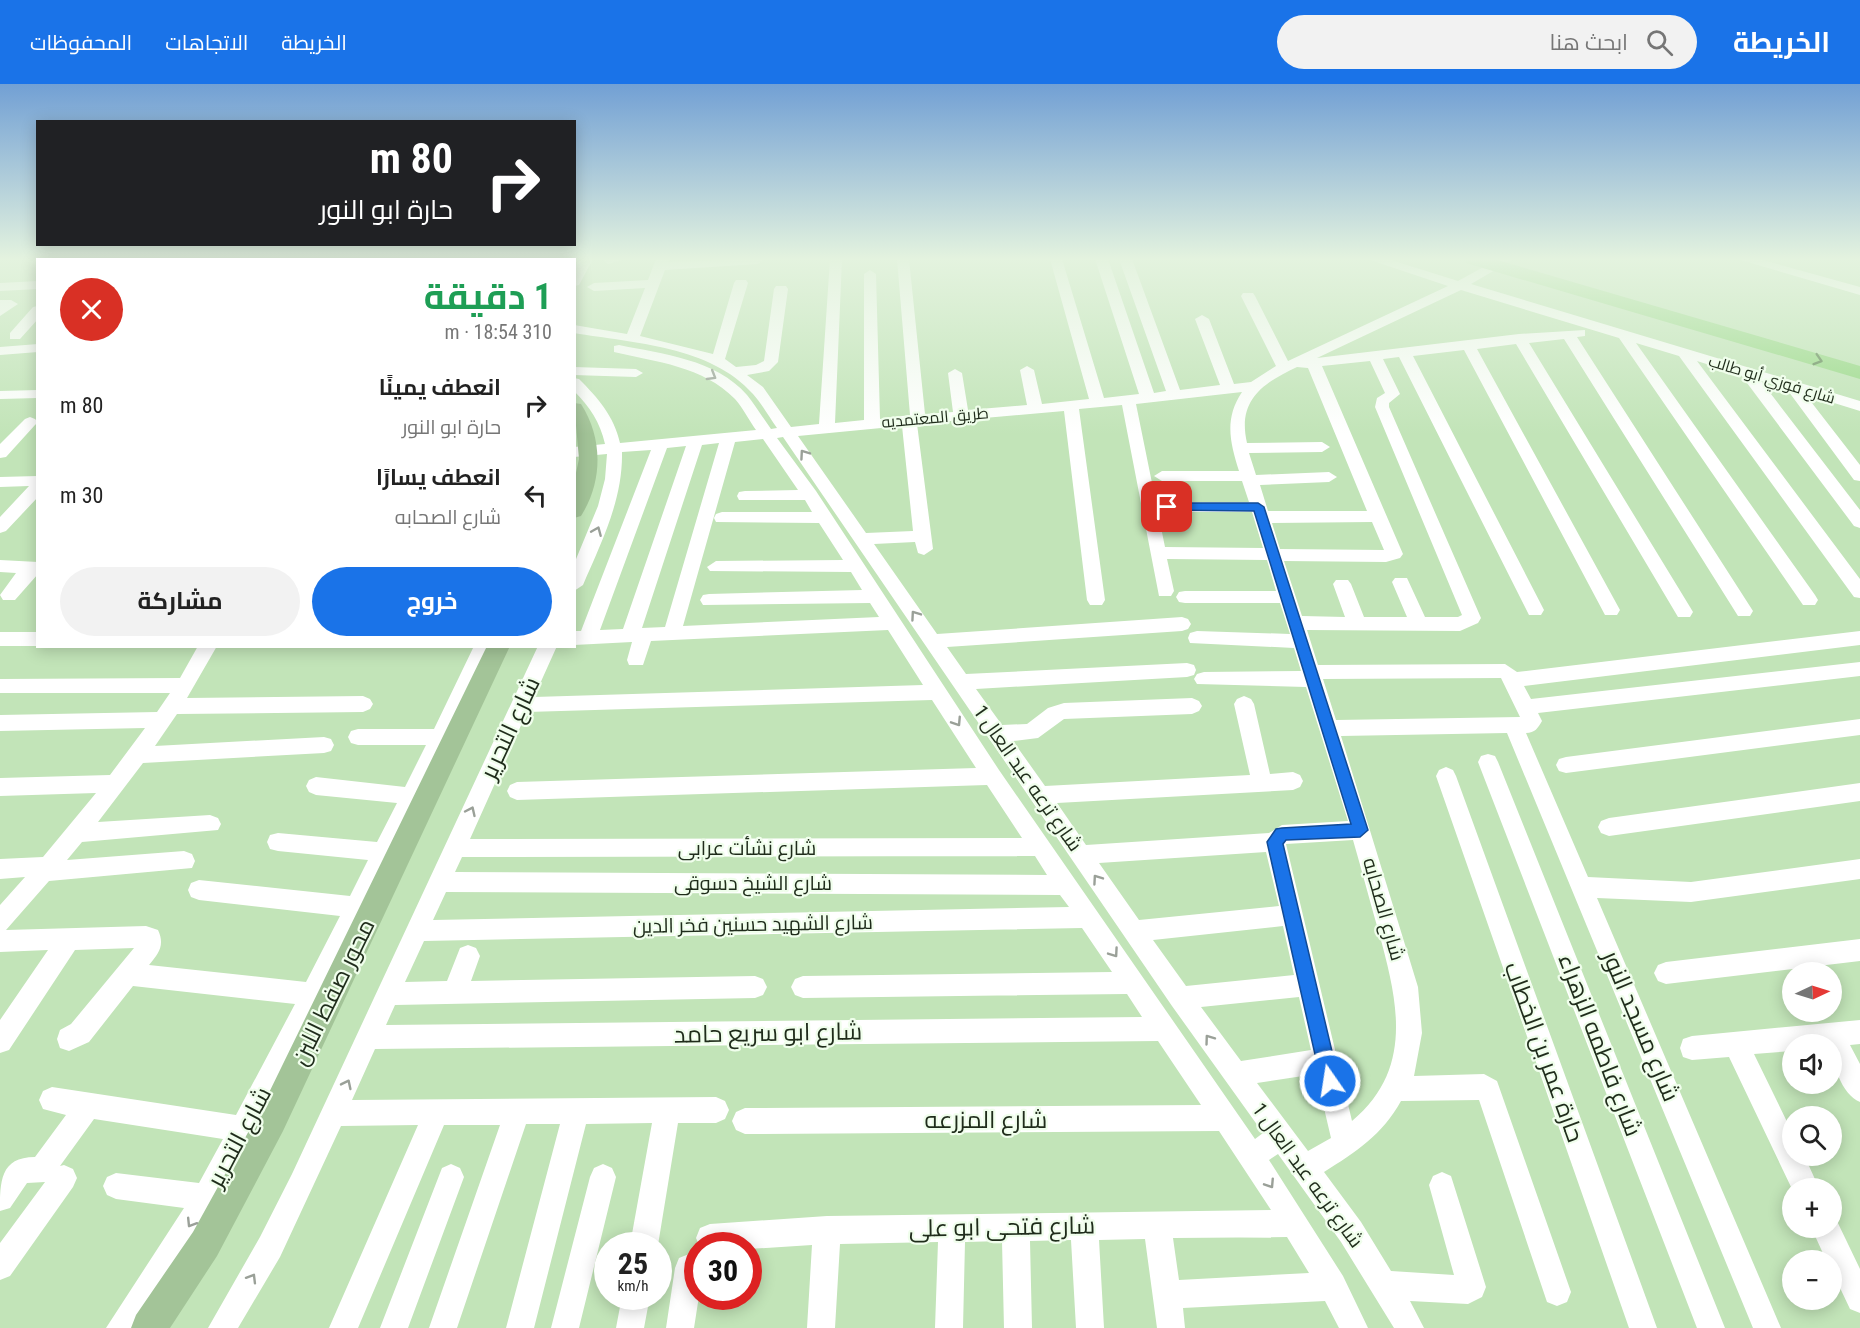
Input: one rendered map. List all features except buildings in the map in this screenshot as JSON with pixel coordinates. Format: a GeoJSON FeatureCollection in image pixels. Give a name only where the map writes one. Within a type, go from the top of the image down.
{"type":"FeatureCollection","features":[{"type":"Feature","properties":{"kind":"highway"},"geometry":{"type":"LineString","coordinates":[[1670,317],[1860,373]]}},
{"type":"Feature","properties":{"kind":"highway"},"geometry":{"type":"LineString","coordinates":[[1723,317],[1852,353]]}},
{"type":"Feature","properties":{"kind":"main road"},"geometry":{"type":"LineString","coordinates":[[576,412],[587,434],[589,457],[586,482],[576,506]]}},
{"type":"Feature","properties":{"kind":"main road"},"geometry":{"type":"LineString","coordinates":[[576,439],[580,459],[576,478]]}},
{"type":"Feature","properties":{"kind":"main road","name":"محور صفط اللبن"},"geometry":{"type":"LineString","coordinates":[[148,1328],[205,1244],[272,1120],[498,648]]}},
{"type":"Feature","properties":{"kind":"main road","name":"محور صفط اللبن"},"geometry":{"type":"LineString","coordinates":[[167,1328],[220,1244],[285,1120],[509,648]]}},
{"type":"Feature","properties":{"kind":"street"},"geometry":{"type":"LineString","coordinates":[[15,336],[32,317]]}},
{"type":"Feature","properties":{"kind":"street"},"geometry":{"type":"LineString","coordinates":[[632,338],[641,317]]}},
{"type":"Feature","properties":{"kind":"street"},"geometry":{"type":"LineString","coordinates":[[735,317],[727,366],[756,370],[766,367],[771,362],[777,317]]}},
{"type":"Feature","properties":{"kind":"street"},"geometry":{"type":"LineString","coordinates":[[827,426],[833,317]]}},
{"type":"Feature","properties":{"kind":"street"},"geometry":{"type":"LineString","coordinates":[[871,317],[872,422]]}},
{"type":"Feature","properties":{"kind":"street"},"geometry":{"type":"LineString","coordinates":[[863,539],[923,542],[907,317]]}},
{"type":"Feature","properties":{"kind":"street"},"geometry":{"type":"LineString","coordinates":[[1073,317],[1098,403]]}},
{"type":"Feature","properties":{"kind":"street"},"geometry":{"type":"LineString","coordinates":[[1121,317],[1148,398]]}},
{"type":"Feature","properties":{"kind":"street"},"geometry":{"type":"LineString","coordinates":[[1146,317],[1175,395]]}},
{"type":"Feature","properties":{"kind":"street"},"geometry":{"type":"LineString","coordinates":[[1261,317],[1289,365],[1375,357],[1519,338],[1617,333],[1809,600]]}},
{"type":"Feature","properties":{"kind":"street","name":"شارع الصحابه"},"geometry":{"type":"LineString","coordinates":[[1304,1169],[1345,1144],[1379,1115],[1394,1089],[1401,1076],[1410,1033],[1407,987],[1249,478],[1240,448],[1236,420],[1239,408],[1254,386],[1289,365],[1392,317]]}},
{"type":"Feature","properties":{"kind":"street","name":"شارع فوزي أبو طالب"},"geometry":{"type":"LineString","coordinates":[[1563,317],[1860,406]]}},
{"type":"Feature","properties":{"kind":"street"},"geometry":{"type":"LineString","coordinates":[[1202,320],[1228,389]]}},
{"type":"Feature","properties":{"kind":"street","name":"شارع ترعه عبد العال 1"},"geometry":{"type":"LineString","coordinates":[[576,329],[632,338],[727,366],[759,390],[810,495],[855,566],[992,776],[1252,1156],[1333,1286],[1354,1328]]}},
{"type":"Feature","properties":{"kind":"street"},"geometry":{"type":"LineString","coordinates":[[1568,334],[1744,610]]}},
{"type":"Feature","properties":{"kind":"street"},"geometry":{"type":"LineString","coordinates":[[0,338],[15,336],[34,341]]}},
{"type":"Feature","properties":{"kind":"street"},"geometry":{"type":"LineString","coordinates":[[1519,338],[1684,612]]}},
{"type":"Feature","properties":{"kind":"street"},"geometry":{"type":"LineString","coordinates":[[0,351],[34,341]]}},
{"type":"Feature","properties":{"kind":"street","name":"شارع ترعه عبد العال 1"},"geometry":{"type":"LineString","coordinates":[[576,342],[668,360],[706,372],[740,396],[777,431],[863,539],[1180,998],[1351,1232],[1410,1328]]}},
{"type":"Feature","properties":{"kind":"street"},"geometry":{"type":"LineString","coordinates":[[1468,345],[1611,610]]}},
{"type":"Feature","properties":{"kind":"street"},"geometry":{"type":"LineString","coordinates":[[1683,352],[1860,592]]}},
{"type":"Feature","properties":{"kind":"street"},"geometry":{"type":"LineString","coordinates":[[1404,353],[1535,610]]}},
{"type":"Feature","properties":{"kind":"street"},"geometry":{"type":"LineString","coordinates":[[1197,638],[1298,632],[1357,623],[1460,624],[1470,621],[1472,613],[1381,404],[1393,394],[1375,357]]}},
{"type":"Feature","properties":{"kind":"street"},"geometry":{"type":"LineString","coordinates":[[0,362],[36,359]]}},
{"type":"Feature","properties":{"kind":"street"},"geometry":{"type":"LineString","coordinates":[[1158,553],[1390,556],[1394,552],[1314,364]]}},
{"type":"Feature","properties":{"kind":"street"},"geometry":{"type":"LineString","coordinates":[[1027,370],[1035,408]]}},
{"type":"Feature","properties":{"kind":"street"},"geometry":{"type":"LineString","coordinates":[[576,371],[636,373]]}},
{"type":"Feature","properties":{"kind":"street"},"geometry":{"type":"LineString","coordinates":[[1746,371],[1860,522]]}},
{"type":"Feature","properties":{"kind":"street"},"geometry":{"type":"LineString","coordinates":[[955,374],[961,414]]}},
{"type":"Feature","properties":{"kind":"street"},"geometry":{"type":"LineString","coordinates":[[576,384],[591,395],[608,420],[615,448],[615,477],[606,511],[576,580]]}},
{"type":"Feature","properties":{"kind":"street"},"geometry":{"type":"LineString","coordinates":[[1790,384],[1860,476]]}},
{"type":"Feature","properties":{"kind":"street","name":"طريق المعتمديه"},"geometry":{"type":"LineString","coordinates":[[576,452],[827,426],[1098,403],[1254,386]]}},
{"type":"Feature","properties":{"kind":"street"},"geometry":{"type":"LineString","coordinates":[[3,398],[36,393]]}},
{"type":"Feature","properties":{"kind":"street"},"geometry":{"type":"LineString","coordinates":[[1128,400],[1166,591]]}},
{"type":"Feature","properties":{"kind":"street"},"geometry":{"type":"LineString","coordinates":[[1071,405],[1095,600]]}},
{"type":"Feature","properties":{"kind":"street"},"geometry":{"type":"LineString","coordinates":[[0,453],[8,438],[30,422]]}},
{"type":"Feature","properties":{"kind":"street"},"geometry":{"type":"LineString","coordinates":[[672,633],[729,436]]}},
{"type":"Feature","properties":{"kind":"street"},"geometry":{"type":"LineString","coordinates":[[636,660],[637,635],[696,439]]}},
{"type":"Feature","properties":{"kind":"street"},"geometry":{"type":"LineString","coordinates":[[662,442],[581,638],[892,623]]}},
{"type":"Feature","properties":{"kind":"street"},"geometry":{"type":"LineString","coordinates":[[1240,448],[1322,447]]}},
{"type":"Feature","properties":{"kind":"street"},"geometry":{"type":"LineString","coordinates":[[1162,476],[1329,477]]}},
{"type":"Feature","properties":{"kind":"street"},"geometry":{"type":"LineString","coordinates":[[0,482],[36,481]]}},
{"type":"Feature","properties":{"kind":"street"},"geometry":{"type":"LineString","coordinates":[[0,527],[36,489]]}},
{"type":"Feature","properties":{"kind":"street"},"geometry":{"type":"LineString","coordinates":[[745,496],[810,495]]}},
{"type":"Feature","properties":{"kind":"street"},"geometry":{"type":"LineString","coordinates":[[1167,507],[1378,516]]}},
{"type":"Feature","properties":{"kind":"street"},"geometry":{"type":"LineString","coordinates":[[722,518],[824,517]]}},
{"type":"Feature","properties":{"kind":"street"},"geometry":{"type":"LineString","coordinates":[[0,566],[34,568]]}},
{"type":"Feature","properties":{"kind":"street"},"geometry":{"type":"LineString","coordinates":[[716,567],[855,566]]}},
{"type":"Feature","properties":{"kind":"street"},"geometry":{"type":"LineString","coordinates":[[9,595],[34,568]]}},
{"type":"Feature","properties":{"kind":"street"},"geometry":{"type":"LineString","coordinates":[[1401,582],[1419,624]]}},
{"type":"Feature","properties":{"kind":"street"},"geometry":{"type":"LineString","coordinates":[[1342,584],[1357,623]]}},
{"type":"Feature","properties":{"kind":"street"},"geometry":{"type":"LineString","coordinates":[[709,600],[875,596]]}},
{"type":"Feature","properties":{"kind":"street"},"geometry":{"type":"LineString","coordinates":[[1185,597],[1287,597]]}},
{"type":"Feature","properties":{"kind":"street"},"geometry":{"type":"LineString","coordinates":[[934,641],[1182,624]]}},
{"type":"Feature","properties":{"kind":"street"},"geometry":{"type":"LineString","coordinates":[[961,682],[1195,674],[1312,676],[1501,670],[1511,677],[1860,638]]}},
{"type":"Feature","properties":{"kind":"street"},"geometry":{"type":"LineString","coordinates":[[0,639],[36,639]]}},
{"type":"Feature","properties":{"kind":"street"},"geometry":{"type":"LineString","coordinates":[[0,922],[76,833],[114,784],[166,713],[207,648]]}},
{"type":"Feature","properties":{"kind":"street","name":"شارع التحرير"},"geometry":{"type":"LineString","coordinates":[[120,1328],[168,1260],[207,1197],[356,907],[483,648]]}},
{"type":"Feature","properties":{"kind":"street","name":"شارع التحرير"},"geometry":{"type":"LineString","coordinates":[[222,1328],[270,1247],[547,648]]}},
{"type":"Feature","properties":{"kind":"street"},"geometry":{"type":"LineString","coordinates":[[1328,728],[1523,719],[1860,669]]}},
{"type":"Feature","properties":{"kind":"street","name":"شارع مسجد النور"},"geometry":{"type":"LineString","coordinates":[[1511,677],[1523,719],[1582,887],[1767,1328]]}},
{"type":"Feature","properties":{"kind":"street"},"geometry":{"type":"LineString","coordinates":[[0,686],[185,685]]}},
{"type":"Feature","properties":{"kind":"street"},"geometry":{"type":"LineString","coordinates":[[521,705],[937,692]]}},
{"type":"Feature","properties":{"kind":"street"},"geometry":{"type":"LineString","coordinates":[[0,723],[363,704]]}},
{"type":"Feature","properties":{"kind":"street"},"geometry":{"type":"LineString","coordinates":[[1244,704],[1262,782]]}},
{"type":"Feature","properties":{"kind":"street"},"geometry":{"type":"LineString","coordinates":[[997,733],[1031,732],[1055,713],[1064,711],[1192,706]]}},
{"type":"Feature","properties":{"kind":"street"},"geometry":{"type":"LineString","coordinates":[[1566,765],[1860,728]]}},
{"type":"Feature","properties":{"kind":"street"},"geometry":{"type":"LineString","coordinates":[[358,737],[440,737]]}},
{"type":"Feature","properties":{"kind":"street"},"geometry":{"type":"LineString","coordinates":[[135,755],[324,745]]}},
{"type":"Feature","properties":{"kind":"street","name":"شارع فاطمه الزهراء"},"geometry":{"type":"LineString","coordinates":[[1488,762],[1711,1328]]}},
{"type":"Feature","properties":{"kind":"street"},"geometry":{"type":"LineString","coordinates":[[517,790],[992,776]]}},
{"type":"Feature","properties":{"kind":"street","name":"حارة عمر بن الخطاب"},"geometry":{"type":"LineString","coordinates":[[1446,776],[1643,1328]]}},
{"type":"Feature","properties":{"kind":"street"},"geometry":{"type":"LineString","coordinates":[[1039,795],[1293,781]]}},
{"type":"Feature","properties":{"kind":"street"},"geometry":{"type":"LineString","coordinates":[[0,787],[114,784]]}},
{"type":"Feature","properties":{"kind":"street"},"geometry":{"type":"LineString","coordinates":[[316,786],[411,796]]}},
{"type":"Feature","properties":{"kind":"street"},"geometry":{"type":"LineString","coordinates":[[1609,827],[1860,792]]}},
{"type":"Feature","properties":{"kind":"street"},"geometry":{"type":"LineString","coordinates":[[76,833],[210,824]]}},
{"type":"Feature","properties":{"kind":"street"},"geometry":{"type":"LineString","coordinates":[[1081,855],[1275,842],[1282,834],[1360,830]]}},
{"type":"Feature","properties":{"kind":"street"},"geometry":{"type":"LineString","coordinates":[[278,842],[383,852]]}},
{"type":"Feature","properties":{"kind":"street"},"geometry":{"type":"LineString","coordinates":[[1275,842],[1345,1144]]}},
{"type":"Feature","properties":{"kind":"street","name":"شارع نشأت عرابى"},"geometry":{"type":"LineString","coordinates":[[453,848],[1041,847]]}},
{"type":"Feature","properties":{"kind":"street"},"geometry":{"type":"LineString","coordinates":[[0,869],[46,869],[184,861]]}},
{"type":"Feature","properties":{"kind":"street"},"geometry":{"type":"LineString","coordinates":[[1582,887],[1691,892],[1860,870]]}},
{"type":"Feature","properties":{"kind":"street","name":"شارع الشيخ دسوقى"},"geometry":{"type":"LineString","coordinates":[[439,882],[1067,885]]}},
{"type":"Feature","properties":{"kind":"street"},"geometry":{"type":"LineString","coordinates":[[199,890],[356,907]]}},
{"type":"Feature","properties":{"kind":"street"},"geometry":{"type":"LineString","coordinates":[[1134,931],[1292,915]]}},
{"type":"Feature","properties":{"kind":"street","name":"شارع الشهيد حسنين فخر الدين"},"geometry":{"type":"LineString","coordinates":[[416,931],[1089,917]]}},
{"type":"Feature","properties":{"kind":"street"},"geometry":{"type":"LineString","coordinates":[[0,941],[150,938],[150,946],[128,974],[80,1033],[69,1039]]}},
{"type":"Feature","properties":{"kind":"street"},"geometry":{"type":"LineString","coordinates":[[0,1041],[68,940]]}},
{"type":"Feature","properties":{"kind":"street"},"geometry":{"type":"LineString","coordinates":[[1666,973],[1860,950]]}},
{"type":"Feature","properties":{"kind":"street"},"geometry":{"type":"LineString","coordinates":[[455,991],[468,956]]}},
{"type":"Feature","properties":{"kind":"street"},"geometry":{"type":"LineString","coordinates":[[128,974],[312,994]]}},
{"type":"Feature","properties":{"kind":"street"},"geometry":{"type":"LineString","coordinates":[[803,987],[1135,983]]}},
{"type":"Feature","properties":{"kind":"street"},"geometry":{"type":"LineString","coordinates":[[1180,998],[1308,985]]}},
{"type":"Feature","properties":{"kind":"street"},"geometry":{"type":"LineString","coordinates":[[388,994],[755,987]]}},
{"type":"Feature","properties":{"kind":"street","name":"شارع ابو سريع حامد"},"geometry":{"type":"LineString","coordinates":[[369,1037],[1166,1029]]}},
{"type":"Feature","properties":{"kind":"street"},"geometry":{"type":"LineString","coordinates":[[1841,1034],[1860,1032]]}},
{"type":"Feature","properties":{"kind":"street"},"geometry":{"type":"LineString","coordinates":[[1692,1048],[1782,1040]]}},
{"type":"Feature","properties":{"kind":"street"},"geometry":{"type":"LineString","coordinates":[[1736,1045],[1801,1178]]}},
{"type":"Feature","properties":{"kind":"street"},"geometry":{"type":"LineString","coordinates":[[1842,1055],[1860,1089]]}},
{"type":"Feature","properties":{"kind":"street"},"geometry":{"type":"LineString","coordinates":[[1235,1074],[1325,1060]]}},
{"type":"Feature","properties":{"kind":"street"},"geometry":{"type":"LineString","coordinates":[[1394,1089],[1484,1087],[1488,1090],[1557,1292]]}},
{"type":"Feature","properties":{"kind":"street"},"geometry":{"type":"LineString","coordinates":[[52,1100],[243,1129]]}},
{"type":"Feature","properties":{"kind":"street"},"geometry":{"type":"LineString","coordinates":[[0,1198],[21,1170],[41,1170],[88,1106]]}},
{"type":"Feature","properties":{"kind":"street"},"geometry":{"type":"LineString","coordinates":[[444,1328],[518,1110]]}},
{"type":"Feature","properties":{"kind":"street"},"geometry":{"type":"LineString","coordinates":[[646,1232],[667,1110]]}},
{"type":"Feature","properties":{"kind":"street"},"geometry":{"type":"LineString","coordinates":[[333,1113],[716,1110]]}},
{"type":"Feature","properties":{"kind":"street"},"geometry":{"type":"LineString","coordinates":[[343,1328],[437,1111]]}},
{"type":"Feature","properties":{"kind":"street"},"geometry":{"type":"LineString","coordinates":[[520,1328],[576,1111]]}},
{"type":"Feature","properties":{"kind":"street","name":"شارع المزرعه"},"geometry":{"type":"LineString","coordinates":[[745,1121],[1226,1118]]}},
{"type":"Feature","properties":{"kind":"street"},"geometry":{"type":"LineString","coordinates":[[1252,1156],[1280,1136]]}},
{"type":"Feature","properties":{"kind":"street"},"geometry":{"type":"LineString","coordinates":[[394,1328],[451,1177]]}},
{"type":"Feature","properties":{"kind":"street"},"geometry":{"type":"LineString","coordinates":[[565,1328],[603,1177]]}},
{"type":"Feature","properties":{"kind":"street"},"geometry":{"type":"LineString","coordinates":[[0,1266],[64,1178]]}},
{"type":"Feature","properties":{"kind":"street"},"geometry":{"type":"LineString","coordinates":[[1384,1285],[1468,1290],[1472,1287],[1442,1185]]}},
{"type":"Feature","properties":{"kind":"street"},"geometry":{"type":"LineString","coordinates":[[116,1186],[207,1197]]}},
{"type":"Feature","properties":{"kind":"street","name":"شارع فتحى ابو على"},"geometry":{"type":"LineString","coordinates":[[762,1234],[826,1230],[1294,1223]]}},
{"type":"Feature","properties":{"kind":"street"},"geometry":{"type":"LineString","coordinates":[[1157,1224],[1171,1328]]}},
{"type":"Feature","properties":{"kind":"street"},"geometry":{"type":"LineString","coordinates":[[1084,1225],[1090,1328]]}},
{"type":"Feature","properties":{"kind":"street"},"geometry":{"type":"LineString","coordinates":[[1016,1227],[1018,1328]]}},
{"type":"Feature","properties":{"kind":"street"},"geometry":{"type":"LineString","coordinates":[[949,1328],[952,1228]]}},
{"type":"Feature","properties":{"kind":"street"},"geometry":{"type":"LineString","coordinates":[[821,1328],[826,1230]]}},
{"type":"Feature","properties":{"kind":"street"},"geometry":{"type":"LineString","coordinates":[[1830,1238],[1860,1299]]}},
{"type":"Feature","properties":{"kind":"street"},"geometry":{"type":"LineString","coordinates":[[1167,1295],[1333,1286]]}},
{"type":"Feature","properties":{"kind":"street"},"geometry":{"type":"LineString","coordinates":[[680,1328],[684,1301]]}},
{"type":"Feature","properties":{"kind":"street"},"geometry":{"type":"LineString","coordinates":[[630,1328],[633,1310]]}},
{"type":"Feature","properties":{"kind":"route"},"geometry":{"type":"LineString","coordinates":[[1167,507],[1258,507],[1360,830],[1282,834],[1275,842],[1330,1081]]}}]}
